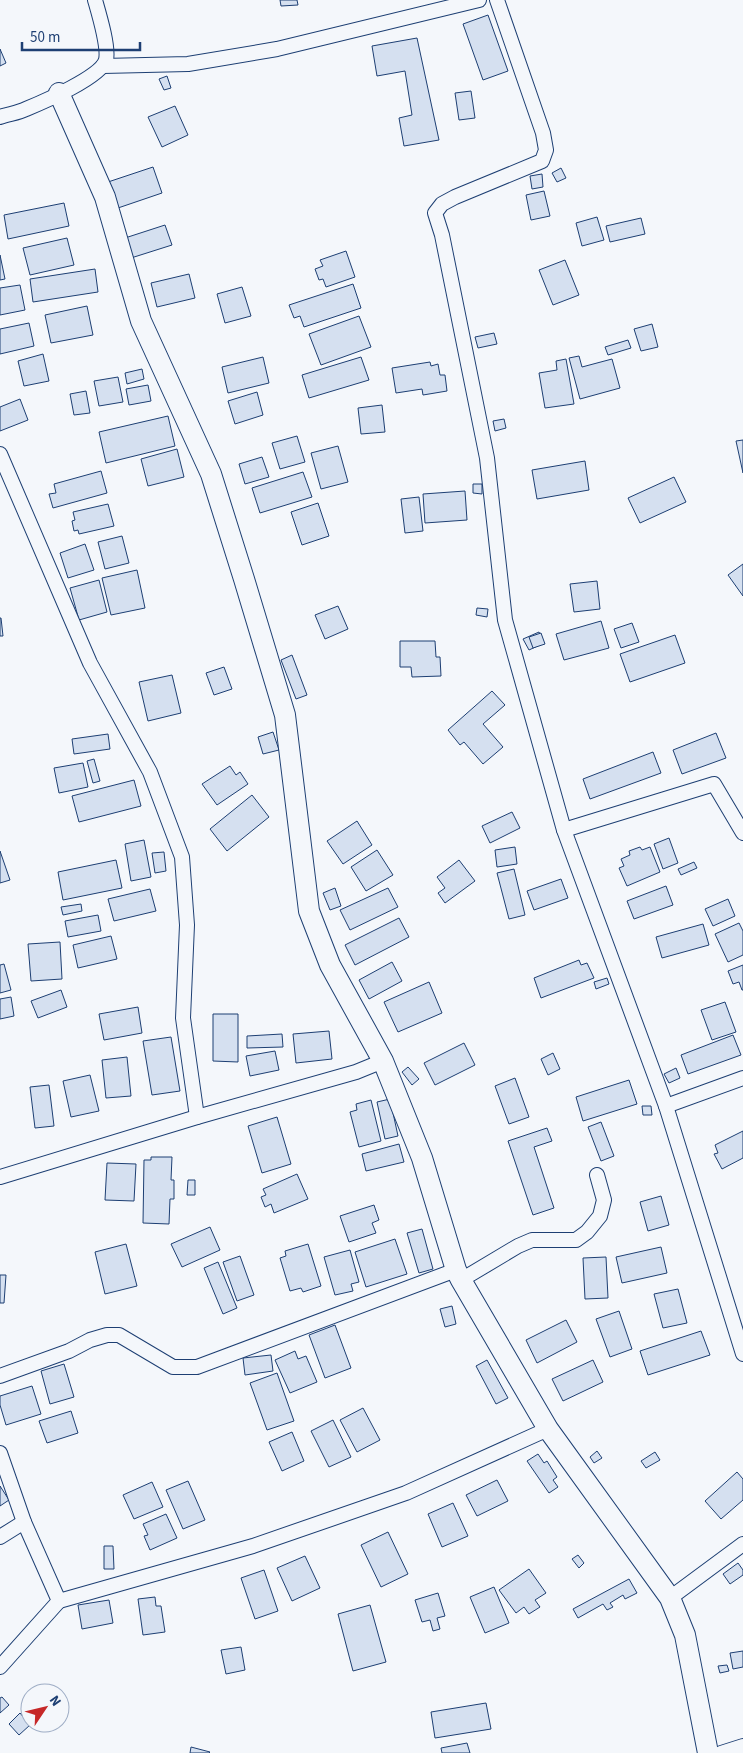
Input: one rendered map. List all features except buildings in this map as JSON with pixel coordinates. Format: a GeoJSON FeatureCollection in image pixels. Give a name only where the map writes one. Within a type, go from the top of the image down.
{"type":"FeatureCollection","features":[{"type":"Feature","properties":{"kind":"street"},"geometry":{"type":"LineString","coordinates":[[0,117],[24,110],[89,79],[103,66],[106,59],[104,38],[95,0]]}},
{"type":"Feature","properties":{"kind":"street"},"geometry":{"type":"LineString","coordinates":[[103,66],[188,64],[277,49],[479,0]]}},
{"type":"Feature","properties":{"kind":"street"},"geometry":{"type":"LineString","coordinates":[[497,0],[546,150],[542,161],[455,197],[442,204],[435,213],[442,235],[486,458],[505,620],[564,830],[666,1106],[739,1328],[743,1354]]}},
{"type":"Feature","properties":{"kind":"street"},"geometry":{"type":"LineString","coordinates":[[59,93],[104,197],[141,321],[211,474],[285,715],[309,911],[330,965],[383,1061],[422,1158],[458,1275],[548,1429],[670,1598],[685,1635],[708,1753]]}},
{"type":"Feature","properties":{"kind":"street"},"geometry":{"type":"LineString","coordinates":[[0,454],[90,663],[150,772],[182,857],[187,925],[183,1018],[197,1117]]}},
{"type":"Feature","properties":{"kind":"street"},"geometry":{"type":"LineString","coordinates":[[564,830],[714,784],[743,833]]}},
{"type":"Feature","properties":{"kind":"street"},"geometry":{"type":"LineString","coordinates":[[0,1177],[197,1117],[356,1072],[383,1061]]}},
{"type":"Feature","properties":{"kind":"street"},"geometry":{"type":"LineString","coordinates":[[666,1106],[743,1078]]}},
{"type":"Feature","properties":{"kind":"street"},"geometry":{"type":"LineString","coordinates":[[0,1376],[107,1335],[119,1335],[173,1367],[198,1367],[458,1275],[532,1240],[576,1240],[587,1232],[600,1216],[604,1200],[597,1175]]}},
{"type":"Feature","properties":{"kind":"street"},"geometry":{"type":"LineString","coordinates":[[0,1667],[59,1601],[253,1546],[406,1493],[548,1429]]}},
{"type":"Feature","properties":{"kind":"street"},"geometry":{"type":"LineString","coordinates":[[0,1452],[24,1522],[59,1601]]}},
{"type":"Feature","properties":{"kind":"street"},"geometry":{"type":"LineString","coordinates":[[0,1537],[24,1522]]}},
{"type":"Feature","properties":{"kind":"street"},"geometry":{"type":"LineString","coordinates":[[670,1598],[743,1544]]}},
{"type":"Feature","properties":{"kind":"street"},"geometry":{"type":"LineString","coordinates":[[721,1753],[743,1746]]}}]}
